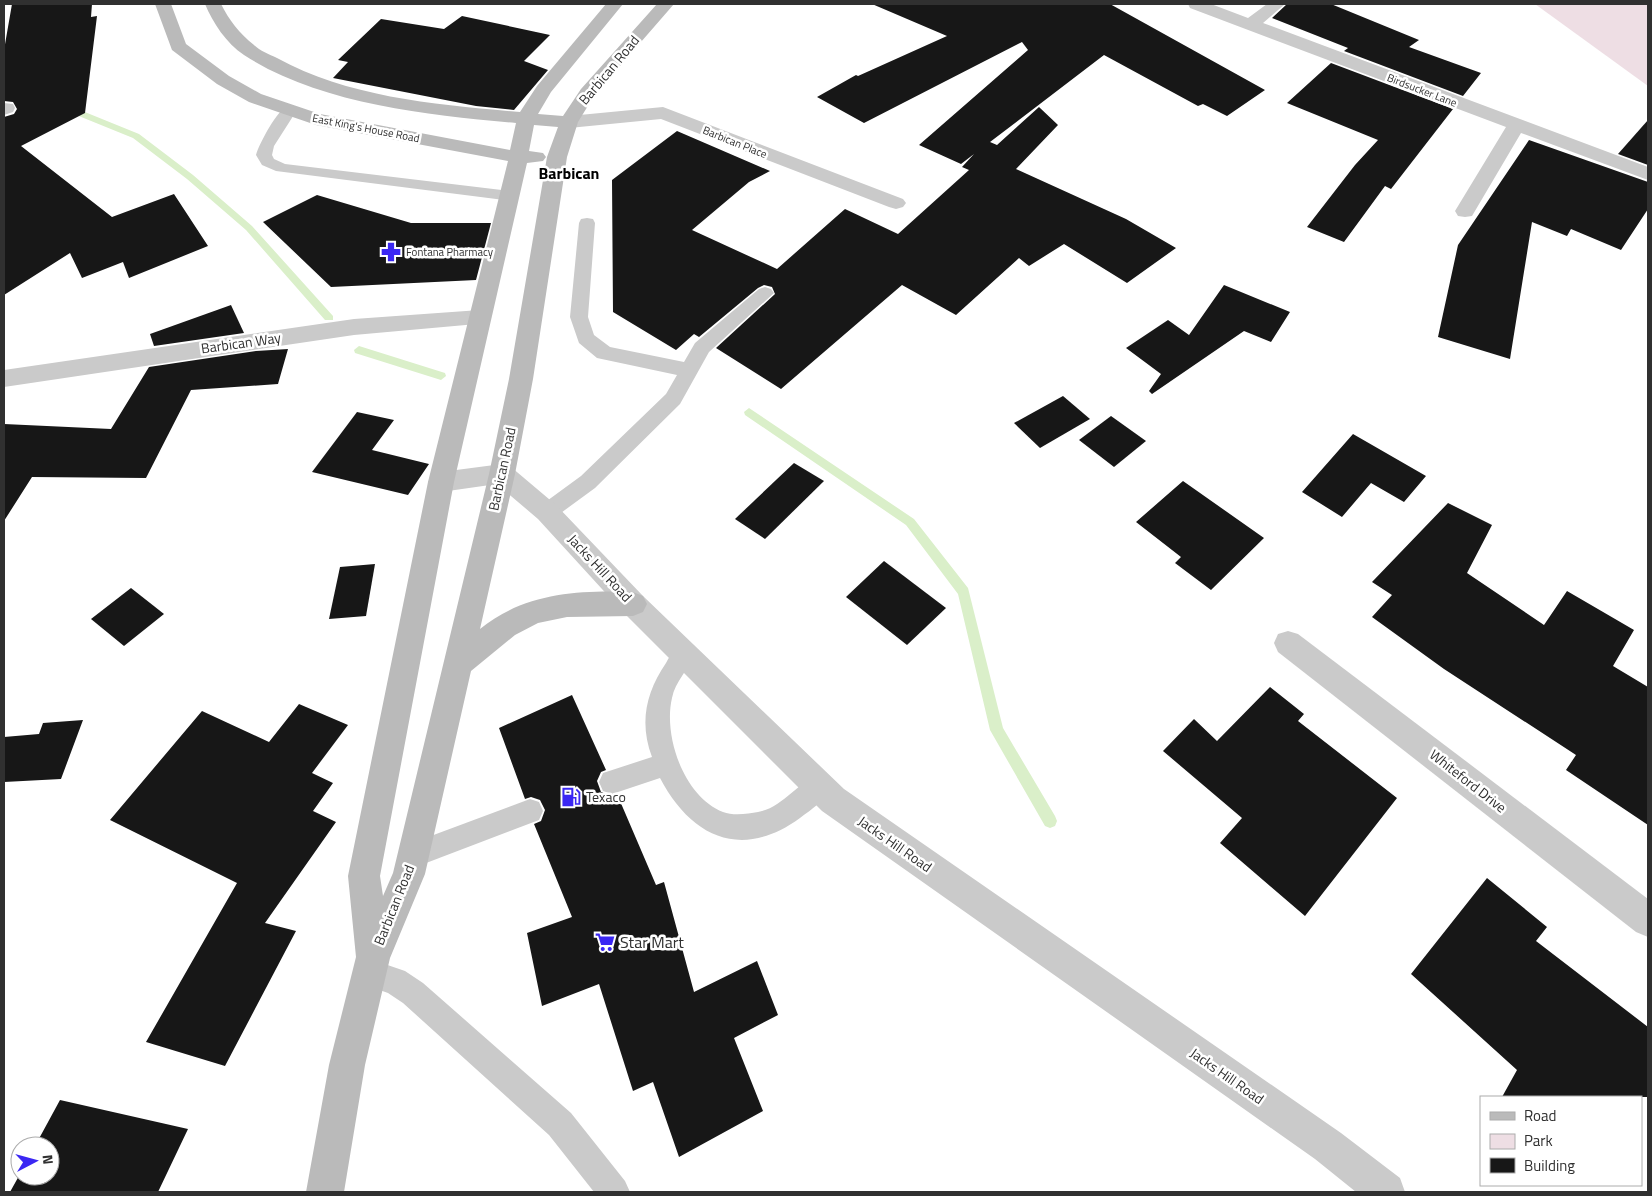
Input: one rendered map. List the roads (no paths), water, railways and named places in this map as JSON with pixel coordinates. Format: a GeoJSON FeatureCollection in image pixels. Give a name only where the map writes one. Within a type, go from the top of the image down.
{"type":"FeatureCollection","features":[{"type":"Feature","properties":{"kind":"main road","name":"East King's House Road"},"geometry":{"type":"LineString","coordinates":[[163,4],[178,46],[239,90],[255,98],[316,119],[519,157],[557,157]]}},
{"type":"Feature","properties":{"kind":"main road"},"geometry":{"type":"LineString","coordinates":[[213,4],[223,25],[258,56],[273,65],[327,87],[409,105],[569,122]]}},
{"type":"Feature","properties":{"kind":"main road","name":"Barbican Road"},"geometry":{"type":"LineString","coordinates":[[372,966],[364,876],[442,482],[480,318],[511,196],[526,118],[543,90],[615,4]]}},
{"type":"Feature","properties":{"kind":"main road","name":"Barbican Road"},"geometry":{"type":"LineString","coordinates":[[325,1192],[326,1173],[346,1065],[372,966],[409,874],[502,474],[521,379],[557,157],[569,122],[587,93],[666,4]]}},
{"type":"Feature","properties":{"kind":"main road"},"geometry":{"type":"LineString","coordinates":[[458,666],[506,626],[542,610],[594,602],[633,604]]}},
{"type":"Feature","properties":{"kind":"street","name":"Birdsucker Lane"},"geometry":{"type":"LineString","coordinates":[[1196,4],[1516,126],[1648,174]]}},
{"type":"Feature","properties":{"kind":"street"},"geometry":{"type":"LineString","coordinates":[[1250,24],[1277,4]]}},
{"type":"Feature","properties":{"kind":"street","name":"Barbican Place"},"geometry":{"type":"LineString","coordinates":[[569,122],[664,113],[896,203]]}},
{"type":"Feature","properties":{"kind":"street"},"geometry":{"type":"LineString","coordinates":[[1465,211],[1516,126]]}},
{"type":"Feature","properties":{"kind":"street","name":"Barbican Way"},"geometry":{"type":"LineString","coordinates":[[4,378],[354,326],[480,318]]}},
{"type":"Feature","properties":{"kind":"street"},"geometry":{"type":"LineString","coordinates":[[442,482],[502,474]]}},
{"type":"Feature","properties":{"kind":"street","name":"Jacks Hill Road"},"geometry":{"type":"LineString","coordinates":[[502,474],[548,512],[633,604],[833,800],[1328,1146],[1386,1192]]}},
{"type":"Feature","properties":{"kind":"street","name":"Whiteford Drive"},"geometry":{"type":"LineString","coordinates":[[1288,643],[1648,920]]}},
{"type":"Feature","properties":{"kind":"lane"},"geometry":{"type":"LineString","coordinates":[[289,110],[266,146],[264,155],[268,162],[282,168],[511,196]]}},
{"type":"Feature","properties":{"kind":"lane"},"geometry":{"type":"LineString","coordinates":[[587,222],[579,317],[586,338],[604,353],[689,370]]}},
{"type":"Feature","properties":{"kind":"lane"},"geometry":{"type":"LineString","coordinates":[[548,512],[588,482],[673,399],[702,348],[766,293]]}},
{"type":"Feature","properties":{"kind":"lane"},"geometry":{"type":"LineString","coordinates":[[684,654],[660,696],[656,724],[665,764],[692,806],[718,824],[752,826],[777,818],[819,786]]}},
{"type":"Feature","properties":{"kind":"lane"},"geometry":{"type":"LineString","coordinates":[[612,782],[665,764]]}},
{"type":"Feature","properties":{"kind":"lane"},"geometry":{"type":"LineString","coordinates":[[413,856],[530,812]]}},
{"type":"Feature","properties":{"kind":"lane"},"geometry":{"type":"LineString","coordinates":[[372,966],[413,994],[560,1124],[614,1192]]}},
{"type":"Feature","properties":{"kind":"waterway"},"geometry":{"type":"LineString","coordinates":[[67,108],[136,136],[190,177],[249,228],[329,318]]}},
{"type":"Feature","properties":{"kind":"waterway"},"geometry":{"type":"LineString","coordinates":[[359,350],[441,376]]}},
{"type":"Feature","properties":{"kind":"waterway"},"geometry":{"type":"LineString","coordinates":[[749,412],[910,522],[964,592],[997,730],[1050,821]]}},
{"type":"Feature","properties":{"kind":"place","name":"Fontana Pharmacy"},"geometry":{"type":"Point","coordinates":[391,252]}},
{"type":"Feature","properties":{"kind":"place","name":"Texaco"},"geometry":{"type":"Point","coordinates":[571,797]}},
{"type":"Feature","properties":{"kind":"place","name":"Star Mart"},"geometry":{"type":"Point","coordinates":[605,942]}},
{"type":"Feature","properties":{"kind":"district","name":"Barbican"},"geometry":{"type":"Point","coordinates":[569,173]}}]}
